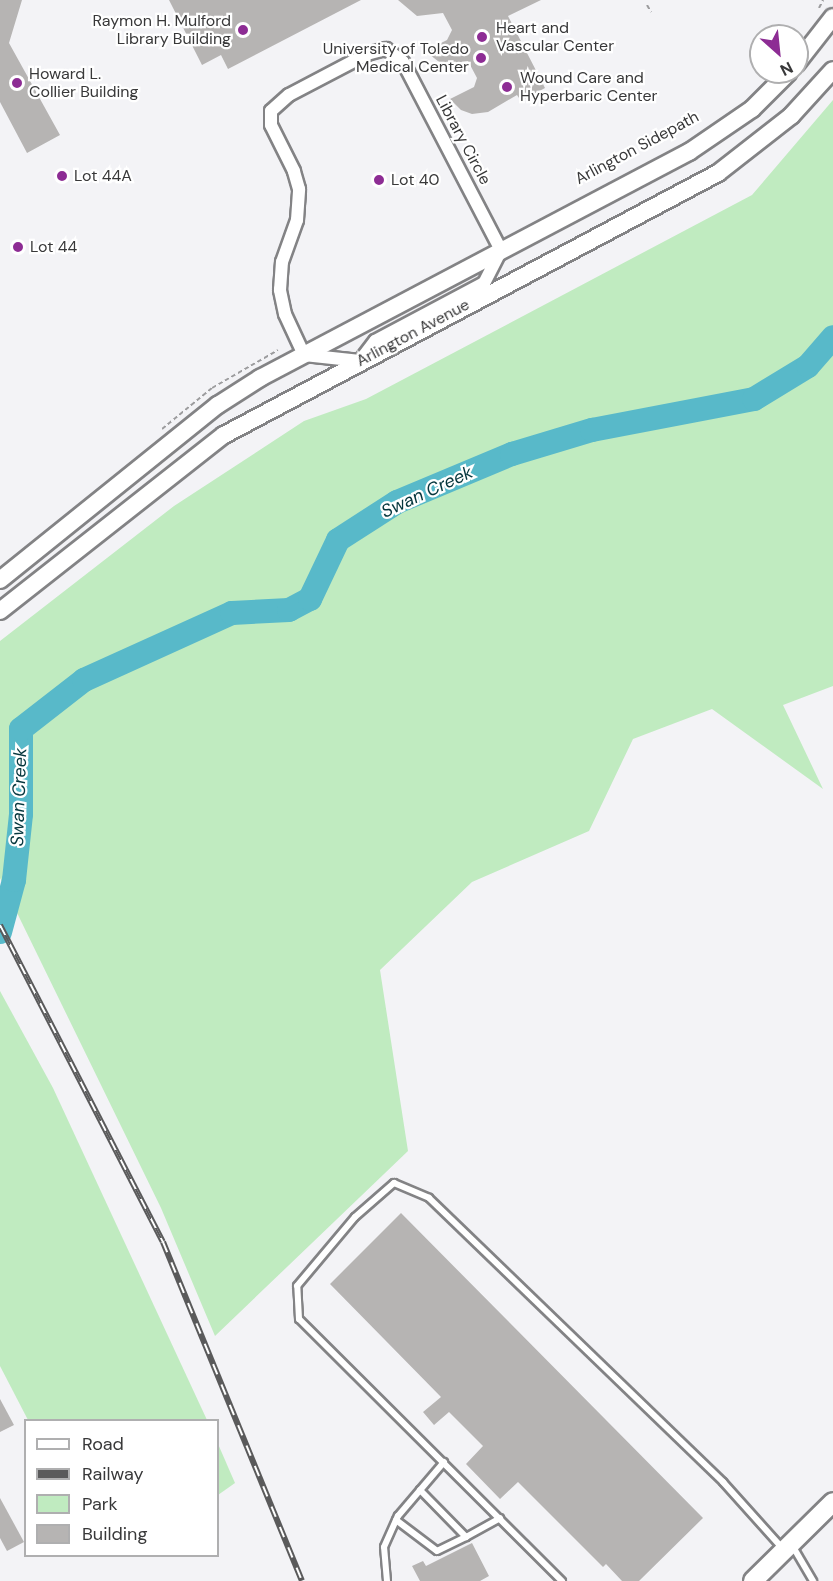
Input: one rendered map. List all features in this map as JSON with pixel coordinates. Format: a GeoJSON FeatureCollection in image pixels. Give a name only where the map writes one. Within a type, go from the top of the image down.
{"type":"FeatureCollection","features":[{"type":"Feature","properties":{"kind":"main road"},"geometry":{"type":"LineString","coordinates":[[753,1581],[833,1502]]}},
{"type":"Feature","properties":{"kind":"street"},"geometry":{"type":"LineString","coordinates":[[809,48],[833,17]]}},
{"type":"Feature","properties":{"kind":"street","name":"Library Circle"},"geometry":{"type":"LineString","coordinates":[[304,355],[285,314],[280,290],[282,262],[297,220],[298,189],[270,116],[274,106],[289,95],[377,50],[395,53],[501,250]]}},
{"type":"Feature","properties":{"kind":"street","name":"Arlington Avenue"},"geometry":{"type":"LineString","coordinates":[[0,611],[224,435],[718,173],[791,116],[833,70]]}},
{"type":"Feature","properties":{"kind":"street","name":"Arlington Avenue"},"geometry":{"type":"LineString","coordinates":[[0,580],[218,405],[304,355],[697,147],[752,109],[777,84]]}},
{"type":"Feature","properties":{"kind":"street"},"geometry":{"type":"LineString","coordinates":[[304,355],[360,361],[375,342],[484,283],[501,250]]}},
{"type":"Feature","properties":{"kind":"lane"},"geometry":{"type":"LineString","coordinates":[[562,1581],[299,1319],[297,1286],[356,1217],[394,1183],[429,1198],[723,1482],[788,1547],[813,1581]]}},
{"type":"Feature","properties":{"kind":"lane"},"geometry":{"type":"LineString","coordinates":[[387,1581],[384,1547],[396,1520],[444,1462]]}},
{"type":"Feature","properties":{"kind":"lane"},"geometry":{"type":"LineString","coordinates":[[420,1490],[466,1537]]}},
{"type":"Feature","properties":{"kind":"lane"},"geometry":{"type":"LineString","coordinates":[[396,1520],[437,1551],[500,1518]]}},
{"type":"Feature","properties":{"kind":"path"},"geometry":{"type":"LineString","coordinates":[[647,5],[651,12]]}},
{"type":"Feature","properties":{"kind":"green space"},"geometry":{"type":"Polygon","coordinates":[[[833,100],[833,686],[783,705],[823,789],[712,709],[633,739],[589,831],[472,882],[380,970],[408,1151],[215,1336],[161,1208],[0,878],[0,641],[174,506],[304,421],[366,399],[752,195],[833,100]]]}},
{"type":"Feature","properties":{"kind":"green space"},"geometry":{"type":"Polygon","coordinates":[[[0,991],[53,1088],[207,1419],[27,1419],[0,1366],[0,991]]]}},
{"type":"Feature","properties":{"kind":"green space"},"geometry":{"type":"Polygon","coordinates":[[[219,1446],[235,1483],[219,1494],[219,1446]]]}},
{"type":"Feature","properties":{"kind":"building","name":"Howard L. Collier Building"},"geometry":{"type":"Polygon","coordinates":[[[0,0],[22,0],[9,43],[60,135],[27,153],[0,102],[0,0]]]}},
{"type":"Feature","properties":{"kind":"building","name":"Raymon H. Mulford Library Building"},"geometry":{"type":"Polygon","coordinates":[[[169,0],[361,0],[228,69],[221,55],[202,65],[169,0]]]}},
{"type":"Feature","properties":{"kind":"building","name":"University of Toledo Medical Center"},"geometry":{"type":"Polygon","coordinates":[[[398,0],[541,0],[508,16],[545,88],[521,101],[517,95],[488,112],[472,114],[461,110],[450,99],[474,87],[477,78],[468,61],[443,65],[425,51],[447,40],[452,30],[443,13],[417,16],[398,0]]]}},
{"type":"Feature","properties":{"kind":"building"},"geometry":{"type":"Polygon","coordinates":[[[401,1213],[703,1518],[639,1581],[622,1581],[606,1564],[603,1567],[518,1482],[500,1499],[466,1464],[483,1446],[449,1412],[434,1425],[423,1412],[441,1397],[330,1284],[401,1213]]]}},
{"type":"Feature","properties":{"kind":"building"},"geometry":{"type":"Polygon","coordinates":[[[0,1399],[14,1425],[0,1432],[0,1399]]]}},
{"type":"Feature","properties":{"kind":"building"},"geometry":{"type":"Polygon","coordinates":[[[0,1498],[24,1542],[7,1551],[0,1538],[0,1498]]]}},
{"type":"Feature","properties":{"kind":"building"},"geometry":{"type":"Polygon","coordinates":[[[472,1543],[489,1576],[480,1581],[420,1581],[412,1566],[423,1561],[426,1566],[472,1543]]]}},
{"type":"Feature","properties":{"kind":"waterway","name":"Swan Creek"},"geometry":{"type":"LineString","coordinates":[[0,932],[14,880],[21,814],[21,729],[84,680],[232,613],[289,610],[310,599],[338,540],[397,502],[512,454],[592,430],[754,399],[808,366],[833,337]]}},
{"type":"Feature","properties":{"kind":"railway"},"geometry":{"type":"LineString","coordinates":[[0,925],[163,1242],[302,1581]]}},
{"type":"Feature","properties":{"kind":"place","name":"Raymon H. Mulford Library Building"},"geometry":{"type":"Point","coordinates":[243,30]}},
{"type":"Feature","properties":{"kind":"place","name":"Heart and Vascular Center"},"geometry":{"type":"Point","coordinates":[482,37]}},
{"type":"Feature","properties":{"kind":"place","name":"University of Toledo Medical Center"},"geometry":{"type":"Point","coordinates":[481,58]}},
{"type":"Feature","properties":{"kind":"place","name":"Howard L. Collier Building"},"geometry":{"type":"Point","coordinates":[17,83]}},
{"type":"Feature","properties":{"kind":"place","name":"Wound Care and Hyperbaric Center"},"geometry":{"type":"Point","coordinates":[507,87]}},
{"type":"Feature","properties":{"kind":"place","name":"Lot 44A"},"geometry":{"type":"Point","coordinates":[62,176]}},
{"type":"Feature","properties":{"kind":"place","name":"Lot 40"},"geometry":{"type":"Point","coordinates":[379,180]}},
{"type":"Feature","properties":{"kind":"place","name":"Lot 44"},"geometry":{"type":"Point","coordinates":[18,247]}}]}
